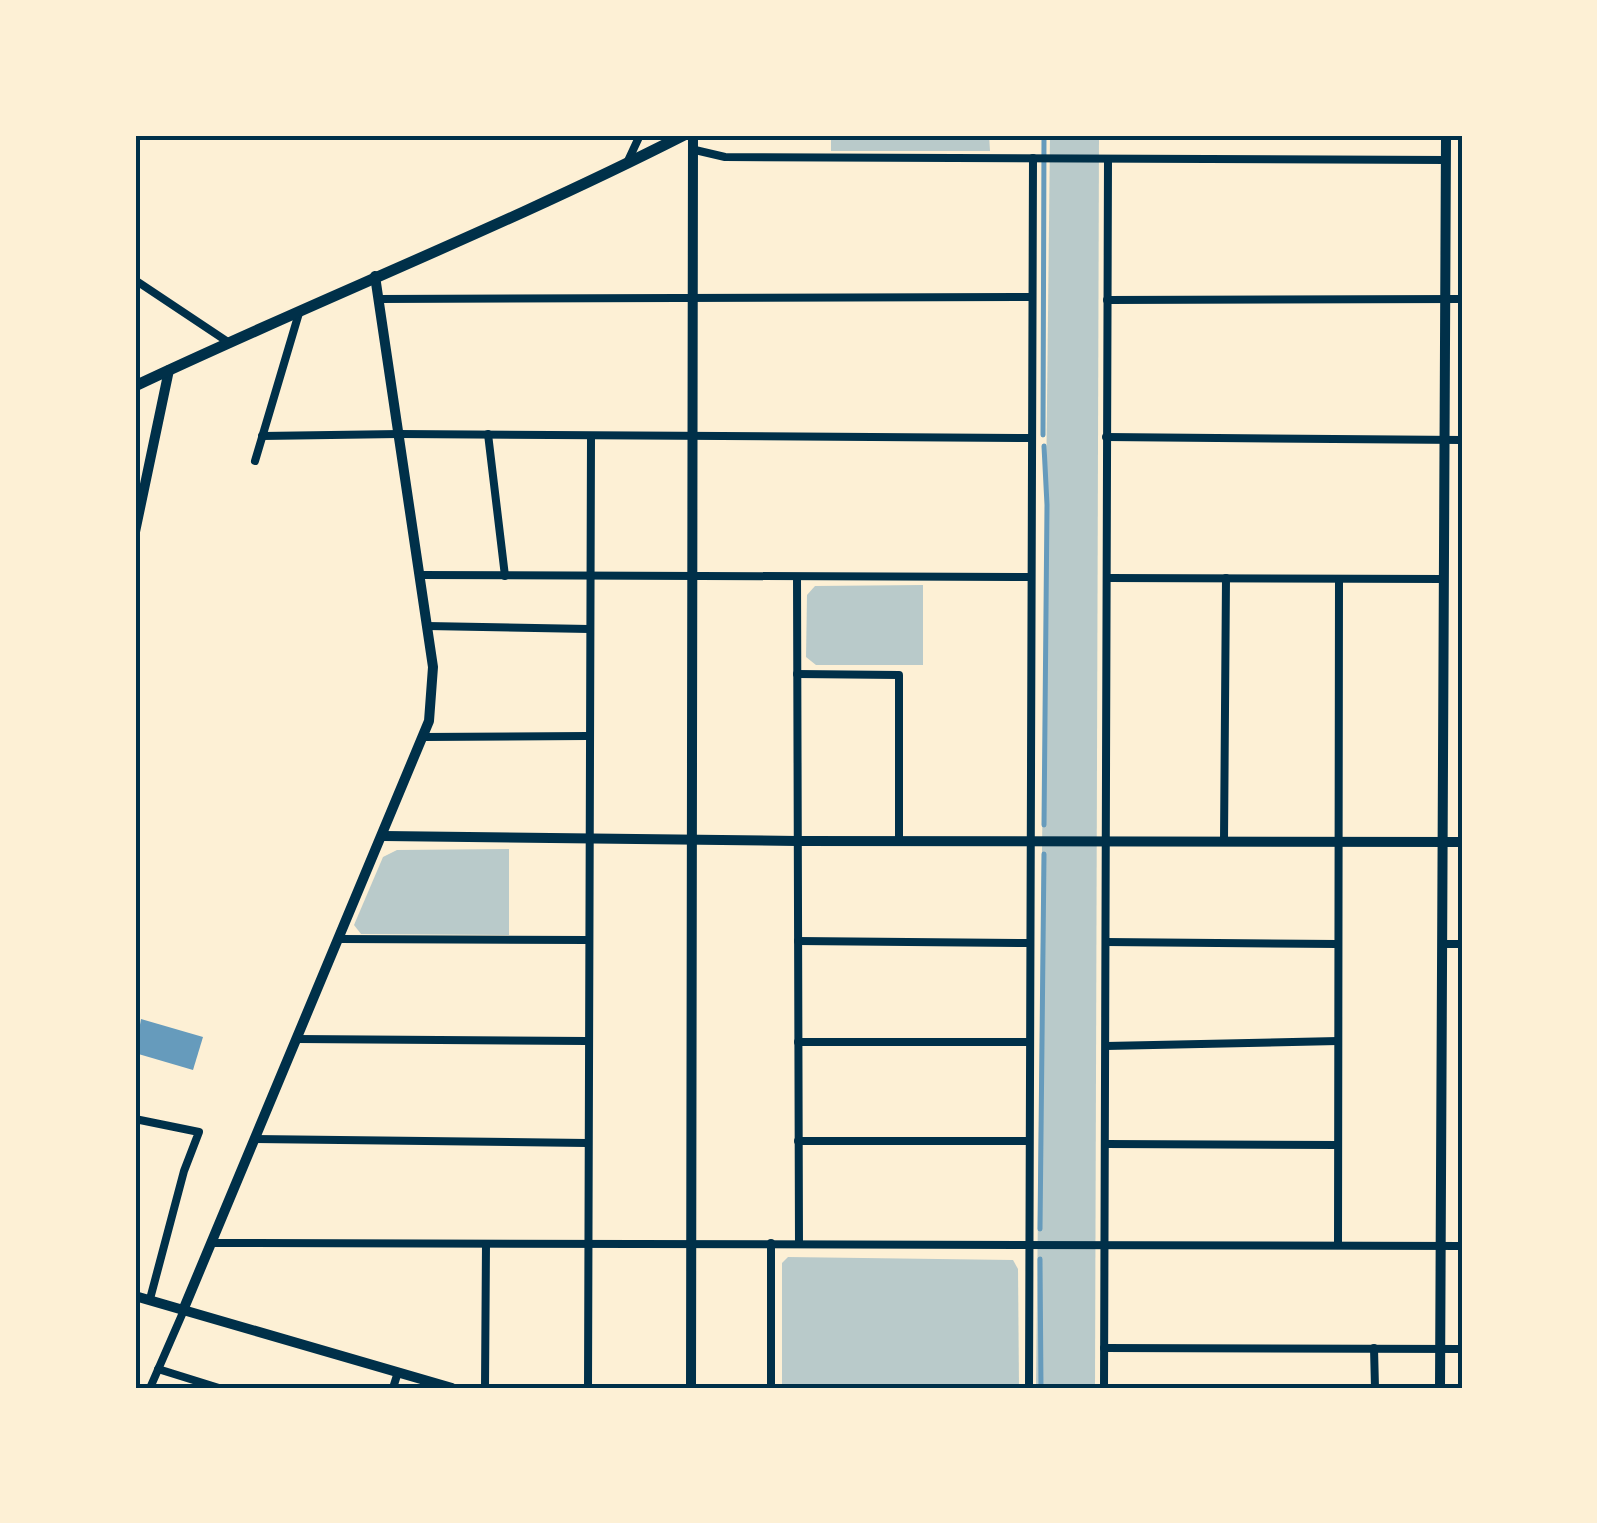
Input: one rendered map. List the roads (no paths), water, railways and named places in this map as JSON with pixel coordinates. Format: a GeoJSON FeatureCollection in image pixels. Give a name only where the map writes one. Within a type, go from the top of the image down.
{"type":"FeatureCollection","features":[{"type":"Feature","properties":{"kind":"main road"},"geometry":{"type":"LineString","coordinates":[[135,386],[684,135]]}},
{"type":"Feature","properties":{"kind":"street"},"geometry":{"type":"LineString","coordinates":[[626,164],[640,135]]}},
{"type":"Feature","properties":{"kind":"street"},"geometry":{"type":"LineString","coordinates":[[691,1388],[693,135]]}},
{"type":"Feature","properties":{"kind":"street"},"geometry":{"type":"LineString","coordinates":[[1440,1388],[1446,135]]}},
{"type":"Feature","properties":{"kind":"street"},"geometry":{"type":"LineString","coordinates":[[695,150],[725,157],[1446,160]]}},
{"type":"Feature","properties":{"kind":"street"},"geometry":{"type":"LineString","coordinates":[[1029,1388],[1033,158]]}},
{"type":"Feature","properties":{"kind":"street"},"geometry":{"type":"LineString","coordinates":[[1104,1388],[1108,160]]}},
{"type":"Feature","properties":{"kind":"street"},"geometry":{"type":"LineString","coordinates":[[150,1388],[384,836],[423,736],[432,694],[427,626],[375,276]]}},
{"type":"Feature","properties":{"kind":"street"},"geometry":{"type":"LineString","coordinates":[[135,280],[228,342]]}},
{"type":"Feature","properties":{"kind":"street"},"geometry":{"type":"LineString","coordinates":[[378,299],[1032,297]]}},
{"type":"Feature","properties":{"kind":"street"},"geometry":{"type":"LineString","coordinates":[[1107,300],[1462,299]]}},
{"type":"Feature","properties":{"kind":"street"},"geometry":{"type":"LineString","coordinates":[[255,462],[300,308]]}},
{"type":"Feature","properties":{"kind":"street"},"geometry":{"type":"LineString","coordinates":[[135,532],[169,370]]}},
{"type":"Feature","properties":{"kind":"street"},"geometry":{"type":"LineString","coordinates":[[488,434],[505,576]]}},
{"type":"Feature","properties":{"kind":"street"},"geometry":{"type":"LineString","coordinates":[[262,436],[1032,438]]}},
{"type":"Feature","properties":{"kind":"street"},"geometry":{"type":"LineString","coordinates":[[588,1388],[591,436]]}},
{"type":"Feature","properties":{"kind":"street"},"geometry":{"type":"LineString","coordinates":[[1106,438],[1462,440]]}},
{"type":"Feature","properties":{"kind":"street"},"geometry":{"type":"LineString","coordinates":[[419,576],[1032,577]]}},
{"type":"Feature","properties":{"kind":"street"},"geometry":{"type":"LineString","coordinates":[[798,577],[799,1243]]}},
{"type":"Feature","properties":{"kind":"street"},"geometry":{"type":"LineString","coordinates":[[1107,578],[1444,579]]}},
{"type":"Feature","properties":{"kind":"street"},"geometry":{"type":"LineString","coordinates":[[1224,842],[1226,578]]}},
{"type":"Feature","properties":{"kind":"street"},"geometry":{"type":"LineString","coordinates":[[1338,1245],[1339,579]]}},
{"type":"Feature","properties":{"kind":"street"},"geometry":{"type":"LineString","coordinates":[[427,626],[588,629]]}},
{"type":"Feature","properties":{"kind":"street"},"geometry":{"type":"LineString","coordinates":[[797,674],[899,675],[898,841]]}},
{"type":"Feature","properties":{"kind":"street"},"geometry":{"type":"LineString","coordinates":[[423,736],[588,736]]}},
{"type":"Feature","properties":{"kind":"street"},"geometry":{"type":"LineString","coordinates":[[384,836],[797,842],[1462,842]]}},
{"type":"Feature","properties":{"kind":"street"},"geometry":{"type":"LineString","coordinates":[[340,939],[588,940]]}},
{"type":"Feature","properties":{"kind":"street"},"geometry":{"type":"LineString","coordinates":[[798,941],[1030,943]]}},
{"type":"Feature","properties":{"kind":"street"},"geometry":{"type":"LineString","coordinates":[[1106,942],[1337,944]]}},
{"type":"Feature","properties":{"kind":"street"},"geometry":{"type":"LineString","coordinates":[[1442,944],[1462,944]]}},
{"type":"Feature","properties":{"kind":"street"},"geometry":{"type":"LineString","coordinates":[[298,1039],[587,1041]]}},
{"type":"Feature","properties":{"kind":"street"},"geometry":{"type":"LineString","coordinates":[[1106,1046],[1338,1041]]}},
{"type":"Feature","properties":{"kind":"street"},"geometry":{"type":"LineString","coordinates":[[798,1042],[1028,1042]]}},
{"type":"Feature","properties":{"kind":"street"},"geometry":{"type":"LineString","coordinates":[[135,1119],[199,1132],[184,1171],[150,1299]]}},
{"type":"Feature","properties":{"kind":"street"},"geometry":{"type":"LineString","coordinates":[[255,1140],[587,1143]]}},
{"type":"Feature","properties":{"kind":"street"},"geometry":{"type":"LineString","coordinates":[[798,1141],[1028,1141]]}},
{"type":"Feature","properties":{"kind":"street"},"geometry":{"type":"LineString","coordinates":[[1106,1144],[1338,1145]]}},
{"type":"Feature","properties":{"kind":"street"},"geometry":{"type":"LineString","coordinates":[[211,1242],[1462,1246]]}},
{"type":"Feature","properties":{"kind":"street"},"geometry":{"type":"LineString","coordinates":[[771,1243],[771,1388]]}},
{"type":"Feature","properties":{"kind":"street"},"geometry":{"type":"LineString","coordinates":[[485,1388],[486,1244]]}},
{"type":"Feature","properties":{"kind":"street"},"geometry":{"type":"LineString","coordinates":[[135,1296],[452,1388]]}},
{"type":"Feature","properties":{"kind":"street"},"geometry":{"type":"LineString","coordinates":[[1104,1348],[1462,1348]]}},
{"type":"Feature","properties":{"kind":"street"},"geometry":{"type":"LineString","coordinates":[[1374,1348],[1375,1388]]}},
{"type":"Feature","properties":{"kind":"street"},"geometry":{"type":"LineString","coordinates":[[158,1369],[219,1388]]}},
{"type":"Feature","properties":{"kind":"street"},"geometry":{"type":"LineString","coordinates":[[393,1388],[398,1372]]}},
{"type":"Feature","properties":{"kind":"water"},"geometry":{"type":"Polygon","coordinates":[[[141,1019],[203,1037],[193,1070],[135,1053],[141,1019]]]}},
{"type":"Feature","properties":{"kind":"waterway"},"geometry":{"type":"LineString","coordinates":[[1043,435],[1044,135]]}},
{"type":"Feature","properties":{"kind":"waterway"},"geometry":{"type":"LineString","coordinates":[[1044,446],[1044,825]]}},
{"type":"Feature","properties":{"kind":"waterway"},"geometry":{"type":"LineString","coordinates":[[1040,1229],[1044,854]]}},
{"type":"Feature","properties":{"kind":"waterway"},"geometry":{"type":"LineString","coordinates":[[1040,1259],[1041,1388]]}}]}
